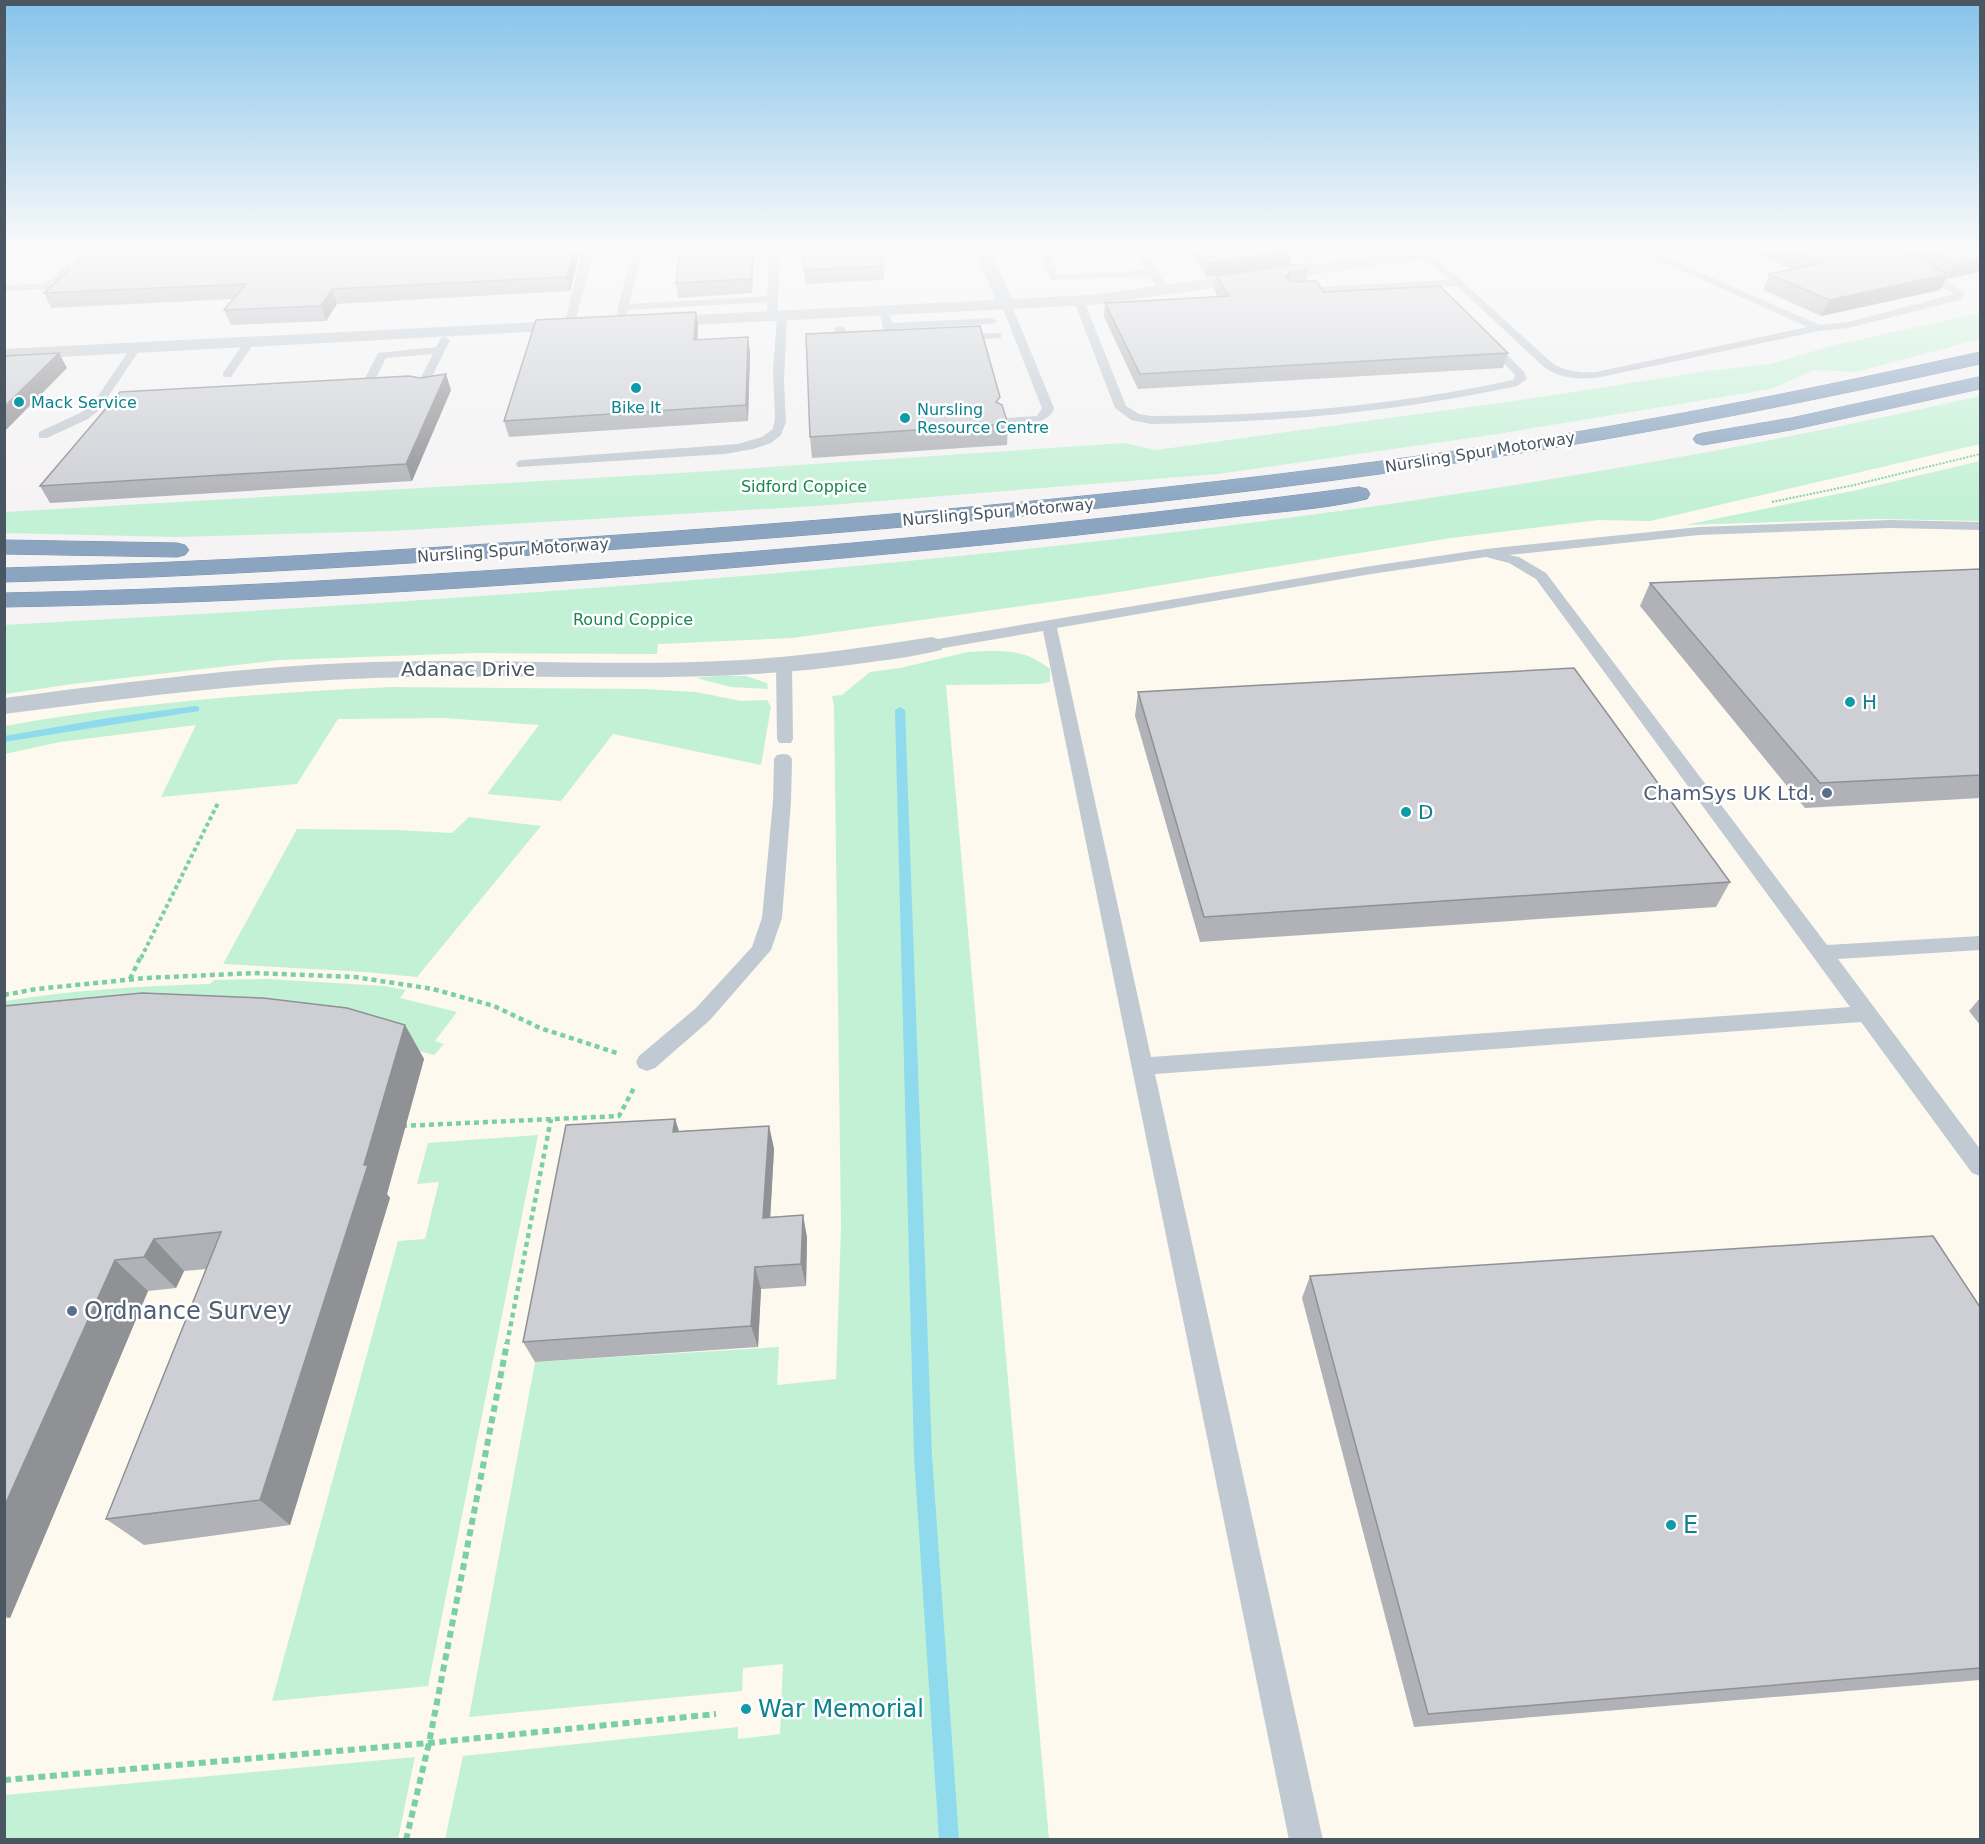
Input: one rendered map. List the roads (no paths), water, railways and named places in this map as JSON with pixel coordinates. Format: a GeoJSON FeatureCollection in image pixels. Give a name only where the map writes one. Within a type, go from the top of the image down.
{"type":"FeatureCollection","features":[{"type":"Feature","properties":{"kind":"highway","name":"Nursling Spur Motorway"},"geometry":{"type":"LineString","coordinates":[[4,575],[116,573],[372,560],[968,516],[1164,495],[1362,470],[1671,422],[1780,402],[1980,358]]}},
{"type":"Feature","properties":{"kind":"highway"},"geometry":{"type":"LineString","coordinates":[[1686,442],[1791,424],[1980,383]]}},
{"type":"Feature","properties":{"kind":"highway","name":"Nursling Spur Motorway"},"geometry":{"type":"LineString","coordinates":[[4,600],[143,598],[334,589],[842,552],[1132,523],[1378,491]]}},
{"type":"Feature","properties":{"kind":"highway"},"geometry":{"type":"LineString","coordinates":[[4,548],[208,550],[554,547]]}},
{"type":"Feature","properties":{"kind":"highway"},"geometry":{"type":"LineString","coordinates":[[4,612],[143,598]]}},
{"type":"Feature","properties":{"kind":"street"},"geometry":{"type":"LineString","coordinates":[[4,355],[393,335]]}},
{"type":"Feature","properties":{"kind":"street","name":"Adanac Drive"},"geometry":{"type":"LineString","coordinates":[[4,706],[248,676],[486,668],[714,669],[847,659],[932,645]]}},
{"type":"Feature","properties":{"kind":"lane"},"geometry":{"type":"LineString","coordinates":[[421,389],[447,335]]}},
{"type":"Feature","properties":{"kind":"lane"},"geometry":{"type":"LineString","coordinates":[[522,464],[725,450],[750,446],[766,439],[777,432],[781,423],[776,335]]}},
{"type":"Feature","properties":{"kind":"lane"},"geometry":{"type":"LineString","coordinates":[[844,335],[850,343],[914,340]]}},
{"type":"Feature","properties":{"kind":"lane"},"geometry":{"type":"LineString","coordinates":[[890,335],[891,341]]}},
{"type":"Feature","properties":{"kind":"lane"},"geometry":{"type":"LineString","coordinates":[[1004,422],[1040,419],[1047,413],[1048,408],[1019,335]]}},
{"type":"Feature","properties":{"kind":"lane"},"geometry":{"type":"LineString","coordinates":[[1092,335],[1121,408],[1135,417],[1151,420],[1265,420],[1374,408],[1517,383],[1521,379],[1520,374],[1481,335]]}},
{"type":"Feature","properties":{"kind":"lane"},"geometry":{"type":"LineString","coordinates":[[1515,335],[1560,373],[1577,376],[1614,372],[1786,335]]}},
{"type":"Feature","properties":{"kind":"lane"},"geometry":{"type":"LineString","coordinates":[[950,338],[997,336]]}},
{"type":"Feature","properties":{"kind":"lane"},"geometry":{"type":"LineString","coordinates":[[226,375],[249,343]]}},
{"type":"Feature","properties":{"kind":"lane"},"geometry":{"type":"LineString","coordinates":[[43,435],[84,416],[95,408],[136,348]]}},
{"type":"Feature","properties":{"kind":"lane"},"geometry":{"type":"LineString","coordinates":[[365,390],[382,355],[440,350]]}},
{"type":"Feature","properties":{"kind":"lane"},"geometry":{"type":"LineString","coordinates":[[932,645],[1486,553],[1700,531],[1869,524],[1980,526]]}},
{"type":"Feature","properties":{"kind":"lane"},"geometry":{"type":"LineString","coordinates":[[1486,553],[1514,560],[1540,576],[1980,1166]]}},
{"type":"Feature","properties":{"kind":"lane"},"geometry":{"type":"LineString","coordinates":[[1048,625],[1306,1839]]}},
{"type":"Feature","properties":{"kind":"lane"},"geometry":{"type":"LineString","coordinates":[[647,1062],[703,1014],[761,950],[772,918],[782,802],[783,759],[796,751],[796,744],[785,739],[784,665]]}},
{"type":"Feature","properties":{"kind":"lane"},"geometry":{"type":"LineString","coordinates":[[1821,953],[1980,943]]}},
{"type":"Feature","properties":{"kind":"lane"},"geometry":{"type":"LineString","coordinates":[[1142,1066],[1866,1014]]}},
{"type":"Feature","properties":{"kind":"waterway"},"geometry":{"type":"LineString","coordinates":[[4,739],[195,709]]}},
{"type":"Feature","properties":{"kind":"waterway"},"geometry":{"type":"LineString","coordinates":[[900,710],[923,1456],[949,1840]]}},
{"type":"Feature","properties":{"kind":"place","name":"Bike It"},"geometry":{"type":"Point","coordinates":[636,388]}},
{"type":"Feature","properties":{"kind":"place","name":"Mack Service"},"geometry":{"type":"Point","coordinates":[19,402]}},
{"type":"Feature","properties":{"kind":"place","name":"Nursling Resource Centre"},"geometry":{"type":"Point","coordinates":[905,418]}},
{"type":"Feature","properties":{"kind":"place","name":"H"},"geometry":{"type":"Point","coordinates":[1850,702]}},
{"type":"Feature","properties":{"kind":"place","name":"ChamSys UK Ltd."},"geometry":{"type":"Point","coordinates":[1827,793]}},
{"type":"Feature","properties":{"kind":"place","name":"D"},"geometry":{"type":"Point","coordinates":[1406,812]}},
{"type":"Feature","properties":{"kind":"place","name":"Ordnance Survey"},"geometry":{"type":"Point","coordinates":[72,1311]}},
{"type":"Feature","properties":{"kind":"place","name":"E"},"geometry":{"type":"Point","coordinates":[1671,1525]}},
{"type":"Feature","properties":{"kind":"place","name":"War Memorial"},"geometry":{"type":"Point","coordinates":[746,1709]}},
{"type":"Feature","properties":{"kind":"park label","name":"Sidford Coppice"},"geometry":{"type":"Point","coordinates":[804,486]}},
{"type":"Feature","properties":{"kind":"park label","name":"Round Coppice"},"geometry":{"type":"Point","coordinates":[633,619]}}]}
